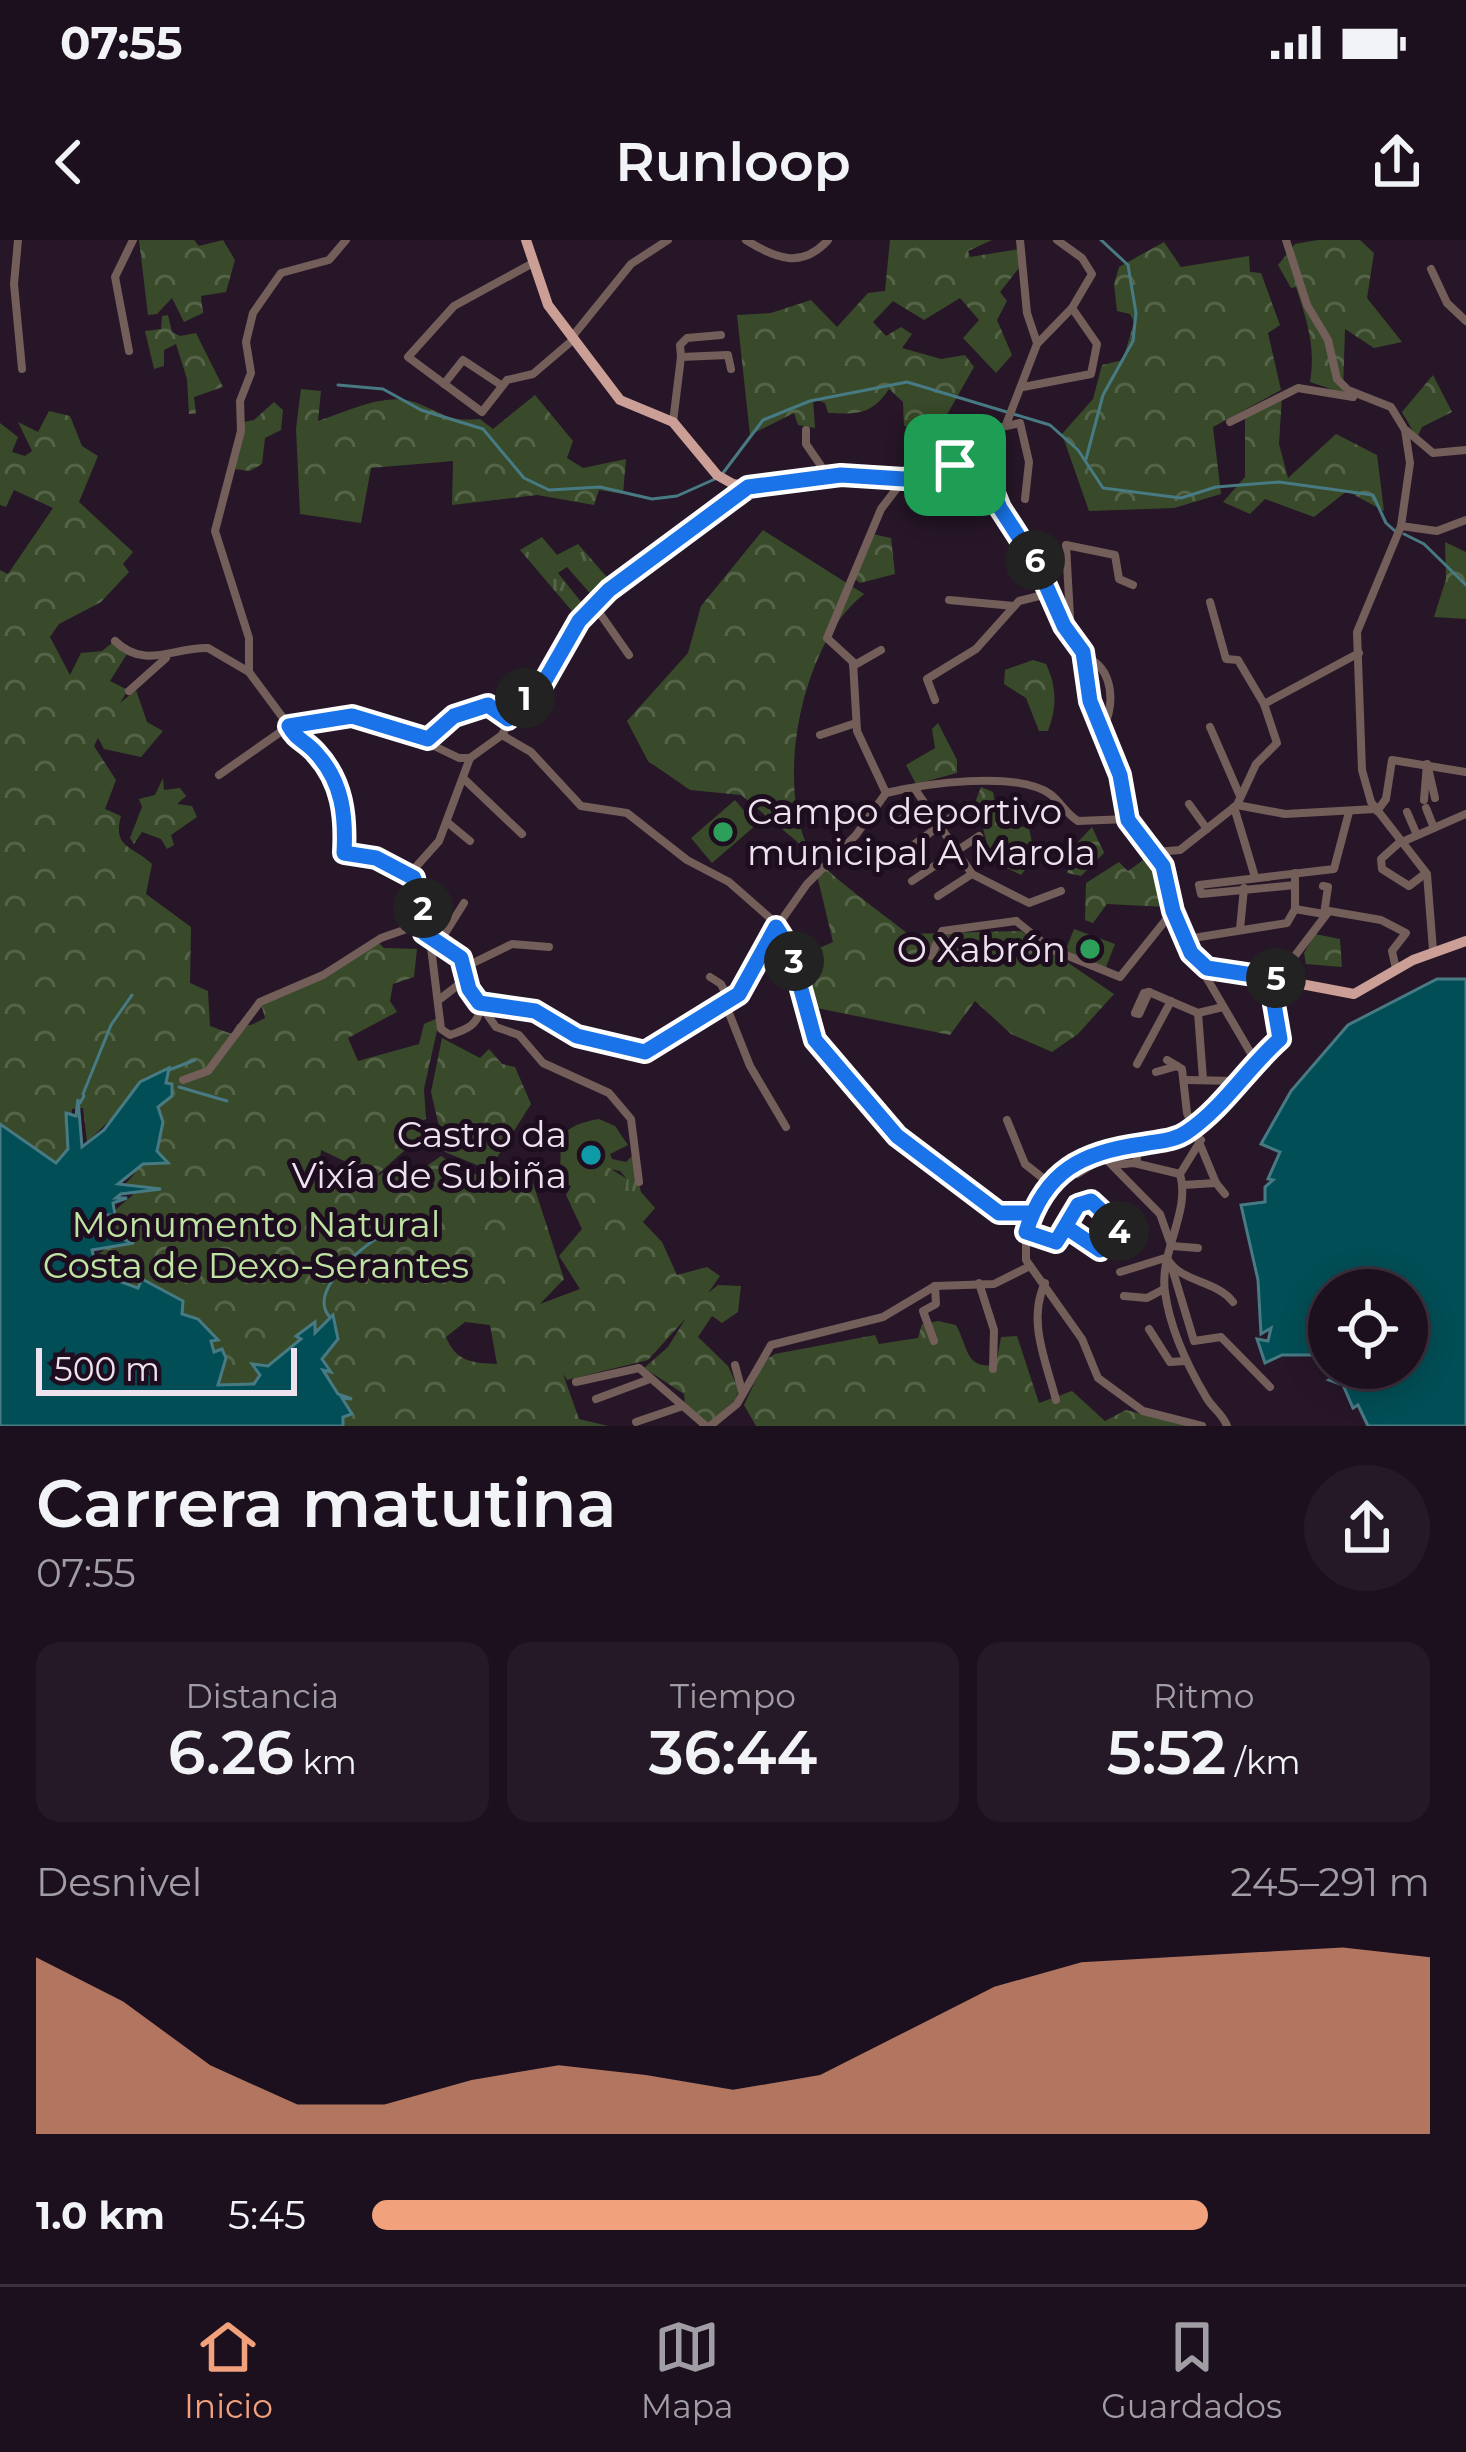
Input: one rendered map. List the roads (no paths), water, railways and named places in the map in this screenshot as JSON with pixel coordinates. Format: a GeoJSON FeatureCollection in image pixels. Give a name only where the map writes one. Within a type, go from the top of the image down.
{"type":"FeatureCollection","features":[{"type":"Feature","properties":{"kind":"main road"},"geometry":{"type":"LineString","coordinates":[[526,240],[548,305],[620,400],[673,422],[717,475],[748,487],[828,476],[904,479],[955,465],[985,471],[1005,518],[1052,592],[1084,656],[1100,732],[1120,775],[1128,820],[1163,866],[1173,911],[1202,967],[1348,993],[1363,991],[1433,950],[1466,941]]}},
{"type":"Feature","properties":{"kind":"street"},"geometry":{"type":"LineString","coordinates":[[18,240],[14,284],[22,369]]}},
{"type":"Feature","properties":{"kind":"street"},"geometry":{"type":"LineString","coordinates":[[129,351],[116,266],[134,240]]}},
{"type":"Feature","properties":{"kind":"street"},"geometry":{"type":"LineString","coordinates":[[249,672],[249,638],[215,530],[251,373],[249,324],[281,273],[329,260],[346,240]]}},
{"type":"Feature","properties":{"kind":"street"},"geometry":{"type":"LineString","coordinates":[[533,263],[454,306],[408,357],[482,412],[501,385],[533,374],[573,338],[631,264],[668,240]]}},
{"type":"Feature","properties":{"kind":"street"},"geometry":{"type":"LineString","coordinates":[[746,240],[786,259],[806,259],[828,240]]}},
{"type":"Feature","properties":{"kind":"street"},"geometry":{"type":"LineString","coordinates":[[1020,240],[1027,313],[1037,344]]}},
{"type":"Feature","properties":{"kind":"street"},"geometry":{"type":"LineString","coordinates":[[1007,422],[1037,344],[1072,308],[1093,274],[1082,258],[1057,240]]}},
{"type":"Feature","properties":{"kind":"street"},"geometry":{"type":"LineString","coordinates":[[1286,240],[1307,305],[1328,340],[1337,379],[1360,395],[1391,407],[1405,430],[1433,452],[1466,450]]}},
{"type":"Feature","properties":{"kind":"street"},"geometry":{"type":"LineString","coordinates":[[1431,269],[1447,302],[1466,321]]}},
{"type":"Feature","properties":{"kind":"street"},"geometry":{"type":"LineString","coordinates":[[1023,387],[1091,374],[1097,344],[1072,308]]}},
{"type":"Feature","properties":{"kind":"street"},"geometry":{"type":"LineString","coordinates":[[673,422],[687,338],[721,335]]}},
{"type":"Feature","properties":{"kind":"street"},"geometry":{"type":"LineString","coordinates":[[681,357],[728,356],[731,369]]}},
{"type":"Feature","properties":{"kind":"street"},"geometry":{"type":"LineString","coordinates":[[443,384],[463,359],[501,385]]}},
{"type":"Feature","properties":{"kind":"street"},"geometry":{"type":"LineString","coordinates":[[1230,422],[1298,388],[1360,395]]}},
{"type":"Feature","properties":{"kind":"street"},"geometry":{"type":"LineString","coordinates":[[955,465],[955,438],[1007,422],[1020,423],[1029,462],[1025,500]]}},
{"type":"Feature","properties":{"kind":"street"},"geometry":{"type":"LineString","coordinates":[[806,430],[806,444],[828,476]]}},
{"type":"Feature","properties":{"kind":"street"},"geometry":{"type":"LineString","coordinates":[[1405,430],[1410,463],[1401,526],[1358,626],[1362,770],[1377,807],[1426,872],[1433,950]]}},
{"type":"Feature","properties":{"kind":"street"},"geometry":{"type":"LineString","coordinates":[[886,793],[856,723],[853,666],[844,650],[826,638],[881,508],[904,479]]}},
{"type":"Feature","properties":{"kind":"street"},"geometry":{"type":"LineString","coordinates":[[639,1182],[632,1119],[609,1093],[543,1064],[519,1035],[496,1027],[466,979],[461,958],[434,941],[421,923],[414,868],[439,841],[470,758],[502,735],[508,719],[543,684],[594,604],[748,487]]}},
{"type":"Feature","properties":{"kind":"street"},"geometry":{"type":"LineString","coordinates":[[1401,526],[1437,531],[1466,520]]}},
{"type":"Feature","properties":{"kind":"street"},"geometry":{"type":"LineString","coordinates":[[1070,636],[1066,544],[1115,556],[1119,579],[1133,585]]}},
{"type":"Feature","properties":{"kind":"street"},"geometry":{"type":"LineString","coordinates":[[935,700],[926,679],[976,650],[1014,606],[1036,592],[1052,592]]}},
{"type":"Feature","properties":{"kind":"street"},"geometry":{"type":"LineString","coordinates":[[949,600],[1014,606]]}},
{"type":"Feature","properties":{"kind":"street"},"geometry":{"type":"LineString","coordinates":[[1155,852],[1174,853],[1237,804],[1256,764],[1277,743],[1264,704],[1238,660],[1226,659],[1210,602]]}},
{"type":"Feature","properties":{"kind":"street"},"geometry":{"type":"LineString","coordinates":[[594,604],[629,655]]}},
{"type":"Feature","properties":{"kind":"street"},"geometry":{"type":"LineString","coordinates":[[115,641],[128,654],[167,658],[208,648],[249,672],[295,737],[319,755],[346,811],[344,853],[376,858],[414,878]]}},
{"type":"Feature","properties":{"kind":"street"},"geometry":{"type":"LineString","coordinates":[[853,666],[881,650]]}},
{"type":"Feature","properties":{"kind":"street"},"geometry":{"type":"LineString","coordinates":[[1264,704],[1359,652]]}},
{"type":"Feature","properties":{"kind":"street"},"geometry":{"type":"LineString","coordinates":[[1084,656],[1094,660],[1111,688],[1112,704],[1100,732]]}},
{"type":"Feature","properties":{"kind":"street"},"geometry":{"type":"LineString","coordinates":[[129,691],[167,658]]}},
{"type":"Feature","properties":{"kind":"street"},"geometry":{"type":"LineString","coordinates":[[428,739],[454,716],[488,705],[508,719]]}},
{"type":"Feature","properties":{"kind":"street"},"geometry":{"type":"LineString","coordinates":[[219,775],[289,726],[352,716],[428,739],[459,758],[470,758]]}},
{"type":"Feature","properties":{"kind":"street"},"geometry":{"type":"LineString","coordinates":[[820,735],[856,723]]}},
{"type":"Feature","properties":{"kind":"street"},"geometry":{"type":"LineString","coordinates":[[1210,727],[1237,804],[1255,877]]}},
{"type":"Feature","properties":{"kind":"street"},"geometry":{"type":"LineString","coordinates":[[502,735],[531,752],[581,806],[627,814],[687,860],[729,882],[777,926],[790,949],[815,1040],[897,1136],[999,1213],[1032,1213]]}},
{"type":"Feature","properties":{"kind":"street"},"geometry":{"type":"LineString","coordinates":[[1377,807],[1391,760],[1466,772]]}},
{"type":"Feature","properties":{"kind":"street"},"geometry":{"type":"LineString","coordinates":[[1427,764],[1434,828]]}},
{"type":"Feature","properties":{"kind":"street"},"geometry":{"type":"LineString","coordinates":[[463,778],[522,834]]}},
{"type":"Feature","properties":{"kind":"street"},"geometry":{"type":"LineString","coordinates":[[480,1005],[535,1011],[577,1036],[645,1052],[727,1002],[748,981],[777,926],[886,793],[956,779],[1002,784],[1046,790],[1078,821],[1128,820]]}},
{"type":"Feature","properties":{"kind":"street"},"geometry":{"type":"LineString","coordinates":[[915,789],[972,874],[1024,902],[1061,891]]}},
{"type":"Feature","properties":{"kind":"street"},"geometry":{"type":"LineString","coordinates":[[894,824],[924,804]]}},
{"type":"Feature","properties":{"kind":"street"},"geometry":{"type":"LineString","coordinates":[[904,852],[970,804]]}},
{"type":"Feature","properties":{"kind":"street"},"geometry":{"type":"LineString","coordinates":[[1189,804],[1207,829]]}},
{"type":"Feature","properties":{"kind":"street"},"geometry":{"type":"LineString","coordinates":[[1237,804],[1267,813],[1377,807]]}},
{"type":"Feature","properties":{"kind":"street"},"geometry":{"type":"LineString","coordinates":[[1295,885],[1244,886],[1199,885],[1201,894],[1244,886],[1255,877],[1334,869],[1349,812]]}},
{"type":"Feature","properties":{"kind":"street"},"geometry":{"type":"LineString","coordinates":[[1407,812],[1417,835]]}},
{"type":"Feature","properties":{"kind":"street"},"geometry":{"type":"LineString","coordinates":[[1426,872],[1409,886],[1382,869],[1381,860],[1401,841],[1466,814]]}},
{"type":"Feature","properties":{"kind":"street"},"geometry":{"type":"LineString","coordinates":[[447,822],[470,841]]}},
{"type":"Feature","properties":{"kind":"street"},"geometry":{"type":"LineString","coordinates":[[912,881],[980,836]]}},
{"type":"Feature","properties":{"kind":"street"},"geometry":{"type":"LineString","coordinates":[[1185,940],[1287,922],[1295,909],[1295,873]]}},
{"type":"Feature","properties":{"kind":"street"},"geometry":{"type":"LineString","coordinates":[[938,896],[972,874]]}},
{"type":"Feature","properties":{"kind":"street"},"geometry":{"type":"LineString","coordinates":[[1240,928],[1244,886]]}},
{"type":"Feature","properties":{"kind":"street"},"geometry":{"type":"LineString","coordinates":[[1295,909],[1324,914],[1328,887],[1323,886]]}},
{"type":"Feature","properties":{"kind":"street"},"geometry":{"type":"LineString","coordinates":[[1016,921],[1024,902]]}},
{"type":"Feature","properties":{"kind":"street"},"geometry":{"type":"LineString","coordinates":[[464,903],[434,941],[441,1030],[451,1035],[468,1029],[479,1019],[480,1005]]}},
{"type":"Feature","properties":{"kind":"street"},"geometry":{"type":"LineString","coordinates":[[931,956],[943,931],[1016,921],[1051,949],[1120,977],[1173,911]]}},
{"type":"Feature","properties":{"kind":"street"},"geometry":{"type":"LineString","coordinates":[[1202,1426],[1143,1411],[1098,1378],[1082,1339],[1023,1250],[1032,1213],[1048,1183],[1074,1161],[1173,1139],[1194,1126],[1280,1039],[1274,1004],[1279,979],[1330,911],[1381,920],[1407,934],[1392,951],[1396,969]]}},
{"type":"Feature","properties":{"kind":"street"},"geometry":{"type":"LineString","coordinates":[[183,1080],[208,1071],[260,1002],[322,975],[381,938],[421,923]]}},
{"type":"Feature","properties":{"kind":"street"},"geometry":{"type":"LineString","coordinates":[[465,967],[512,944],[548,946]]}},
{"type":"Feature","properties":{"kind":"street"},"geometry":{"type":"LineString","coordinates":[[1202,967],[1256,1062]]}},
{"type":"Feature","properties":{"kind":"street"},"geometry":{"type":"LineString","coordinates":[[710,977],[721,984],[750,1066],[786,1126]]}},
{"type":"Feature","properties":{"kind":"street"},"geometry":{"type":"LineString","coordinates":[[440,999],[466,979]]}},
{"type":"Feature","properties":{"kind":"street"},"geometry":{"type":"LineString","coordinates":[[1149,992],[1198,1013],[1223,1007]]}},
{"type":"Feature","properties":{"kind":"street"},"geometry":{"type":"LineString","coordinates":[[1137,1064],[1171,1001]]}},
{"type":"Feature","properties":{"kind":"street"},"geometry":{"type":"LineString","coordinates":[[1198,1013],[1203,1079]]}},
{"type":"Feature","properties":{"kind":"street"},"geometry":{"type":"LineString","coordinates":[[1167,1060],[1179,1066],[1186,1080],[1186,1113],[1216,1184],[1225,1194]]}},
{"type":"Feature","properties":{"kind":"street"},"geometry":{"type":"LineString","coordinates":[[1156,1072],[1179,1066]]}},
{"type":"Feature","properties":{"kind":"street"},"geometry":{"type":"LineString","coordinates":[[1186,1080],[1238,1081]]}},
{"type":"Feature","properties":{"kind":"street"},"geometry":{"type":"LineString","coordinates":[[1007,1120],[1025,1164],[1048,1183]]}},
{"type":"Feature","properties":{"kind":"street"},"geometry":{"type":"LineString","coordinates":[[1201,1140],[1181,1179],[1165,1289],[1185,1361],[1227,1426]]}},
{"type":"Feature","properties":{"kind":"street"},"geometry":{"type":"LineString","coordinates":[[1136,1163],[1138,1151]]}},
{"type":"Feature","properties":{"kind":"street"},"geometry":{"type":"LineString","coordinates":[[1100,1155],[1160,1214],[1171,1245]]}},
{"type":"Feature","properties":{"kind":"street"},"geometry":{"type":"LineString","coordinates":[[1077,1174],[1100,1155]]}},
{"type":"Feature","properties":{"kind":"street"},"geometry":{"type":"LineString","coordinates":[[1113,1165],[1136,1163],[1181,1179],[1216,1184]]}},
{"type":"Feature","properties":{"kind":"street"},"geometry":{"type":"LineString","coordinates":[[1026,1232],[1056,1242],[1066,1227],[1088,1199],[1119,1231],[1096,1251],[1066,1227]]}},
{"type":"Feature","properties":{"kind":"street"},"geometry":{"type":"LineString","coordinates":[[1171,1245],[1198,1248]]}},
{"type":"Feature","properties":{"kind":"street"},"geometry":{"type":"LineString","coordinates":[[1167,1258],[1194,1342],[1221,1337],[1270,1387]]}},
{"type":"Feature","properties":{"kind":"street"},"geometry":{"type":"LineString","coordinates":[[1120,1272],[1167,1258]]}},
{"type":"Feature","properties":{"kind":"street"},"geometry":{"type":"LineString","coordinates":[[576,1382],[639,1368],[708,1426],[737,1404],[771,1345],[883,1317],[935,1286],[994,1284],[1030,1266]]}},
{"type":"Feature","properties":{"kind":"street"},"geometry":{"type":"LineString","coordinates":[[1172,1268],[1225,1292],[1233,1301]]}},
{"type":"Feature","properties":{"kind":"street"},"geometry":{"type":"LineString","coordinates":[[979,1283],[994,1330],[993,1369]]}},
{"type":"Feature","properties":{"kind":"street"},"geometry":{"type":"LineString","coordinates":[[1045,1283],[1036,1301],[1038,1332],[1056,1400]]}},
{"type":"Feature","properties":{"kind":"street"},"geometry":{"type":"LineString","coordinates":[[934,1341],[923,1312],[935,1304],[935,1286]]}},
{"type":"Feature","properties":{"kind":"street"},"geometry":{"type":"LineString","coordinates":[[1124,1296],[1147,1298],[1165,1289]]}},
{"type":"Feature","properties":{"kind":"street"},"geometry":{"type":"LineString","coordinates":[[1149,1329],[1170,1362],[1185,1361]]}},
{"type":"Feature","properties":{"kind":"street"},"geometry":{"type":"LineString","coordinates":[[735,1365],[743,1392]]}},
{"type":"Feature","properties":{"kind":"street"},"geometry":{"type":"LineString","coordinates":[[596,1399],[650,1379]]}},
{"type":"Feature","properties":{"kind":"street"},"geometry":{"type":"LineString","coordinates":[[636,1422],[682,1406]]}},
{"type":"Feature","properties":{"kind":"waterway"},"geometry":{"type":"LineString","coordinates":[[1086,459],[1103,395],[1133,341],[1136,313],[1128,265],[1101,240]]}},
{"type":"Feature","properties":{"kind":"waterway"},"geometry":{"type":"LineString","coordinates":[[723,473],[763,420],[810,401],[907,382],[1050,425],[1078,450],[1103,488],[1181,498],[1216,487],[1279,482],[1373,495],[1395,531]]}},
{"type":"Feature","properties":{"kind":"waterway"},"geometry":{"type":"LineString","coordinates":[[338,385],[383,389],[421,410],[483,429],[524,478],[549,490],[600,487],[652,499],[677,496],[715,479]]}},
{"type":"Feature","properties":{"kind":"waterway"},"geometry":{"type":"LineString","coordinates":[[1404,534],[1424,544],[1466,585]]}},
{"type":"Feature","properties":{"kind":"waterway"},"geometry":{"type":"LineString","coordinates":[[83,1094],[111,1025],[132,995]]}},
{"type":"Feature","properties":{"kind":"waterway"},"geometry":{"type":"LineString","coordinates":[[169,1070],[195,1060]]}},
{"type":"Feature","properties":{"kind":"waterway"},"geometry":{"type":"LineString","coordinates":[[179,1087],[227,1101]]}},
{"type":"Feature","properties":{"kind":"waterway"},"geometry":{"type":"LineString","coordinates":[[80,1103],[84,1096]]}},
{"type":"Feature","properties":{"kind":"waterway"},"geometry":{"type":"LineString","coordinates":[[329,1316],[324,1306],[331,1283],[350,1260],[381,1236]]}},
{"type":"Feature","properties":{"kind":"place","name":"Campo deportivo municipal A Marola"},"geometry":{"type":"Point","coordinates":[723,832]}},
{"type":"Feature","properties":{"kind":"place","name":"O Xabrón"},"geometry":{"type":"Point","coordinates":[1090,949]}},
{"type":"Feature","properties":{"kind":"place","name":"Castro da Vixía de Subiña"},"geometry":{"type":"Point","coordinates":[591,1155]}},
{"type":"Feature","properties":{"kind":"park label","name":"Monumento Natural Costa de Dexo-Serantes"},"geometry":{"type":"Point","coordinates":[256,1244]}}]}
